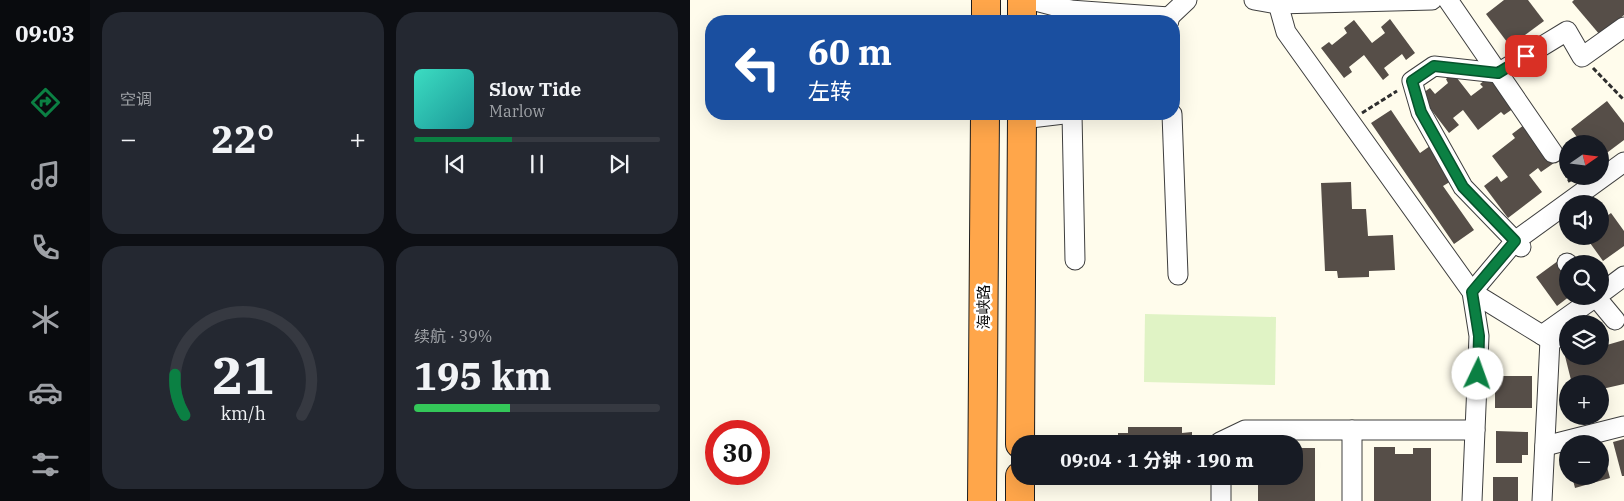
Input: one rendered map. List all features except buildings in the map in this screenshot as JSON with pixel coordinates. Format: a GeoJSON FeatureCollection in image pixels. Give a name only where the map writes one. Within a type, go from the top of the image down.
{"type":"FeatureCollection","features":[{"type":"Feature","properties":{"kind":"highway"},"geometry":{"type":"LineString","coordinates":[[986,0],[986,15]]}},
{"type":"Feature","properties":{"kind":"highway"},"geometry":{"type":"LineString","coordinates":[[1022,0],[1022,15]]}},
{"type":"Feature","properties":{"kind":"highway","name":"海峡路"},"geometry":{"type":"LineString","coordinates":[[982,501],[985,120]]}},
{"type":"Feature","properties":{"kind":"highway"},"geometry":{"type":"LineString","coordinates":[[1020,435],[1022,120]]}},
{"type":"Feature","properties":{"kind":"highway"},"geometry":{"type":"LineString","coordinates":[[1020,485],[1020,501]]}},
{"type":"Feature","properties":{"kind":"street"},"geometry":{"type":"LineString","coordinates":[[1032,0],[1068,15]]}},
{"type":"Feature","properties":{"kind":"street"},"geometry":{"type":"LineString","coordinates":[[1173,15],[1187,0]]}},
{"type":"Feature","properties":{"kind":"street"},"geometry":{"type":"LineString","coordinates":[[1254,0],[1277,2],[1431,0]]}},
{"type":"Feature","properties":{"kind":"street"},"geometry":{"type":"LineString","coordinates":[[1448,0],[1553,153]]}},
{"type":"Feature","properties":{"kind":"street"},"geometry":{"type":"LineString","coordinates":[[1277,2],[1286,32],[1472,292],[1553,337]]}},
{"type":"Feature","properties":{"kind":"street"},"geometry":{"type":"LineString","coordinates":[[1518,244],[1463,187],[1421,112],[1412,81],[1434,66],[1498,73],[1567,31],[1582,57],[1624,27]]}},
{"type":"Feature","properties":{"kind":"street"},"geometry":{"type":"LineString","coordinates":[[1072,120],[1075,260]]}},
{"type":"Feature","properties":{"kind":"street"},"geometry":{"type":"LineString","coordinates":[[1172,120],[1178,275]]}},
{"type":"Feature","properties":{"kind":"street"},"geometry":{"type":"LineString","coordinates":[[1579,195],[1624,162]]}},
{"type":"Feature","properties":{"kind":"street"},"geometry":{"type":"LineString","coordinates":[[1472,292],[1518,244],[1559,211]]}},
{"type":"Feature","properties":{"kind":"street"},"geometry":{"type":"LineString","coordinates":[[1609,287],[1624,276]]}},
{"type":"Feature","properties":{"kind":"street"},"geometry":{"type":"LineString","coordinates":[[1472,292],[1479,336],[1472,501]]}},
{"type":"Feature","properties":{"kind":"street"},"geometry":{"type":"LineString","coordinates":[[1542,501],[1553,337],[1587,305]]}},
{"type":"Feature","properties":{"kind":"street"},"geometry":{"type":"LineString","coordinates":[[1603,305],[1613,321]]}},
{"type":"Feature","properties":{"kind":"street"},"geometry":{"type":"LineString","coordinates":[[1545,446],[1624,426]]}},
{"type":"Feature","properties":{"kind":"street"},"geometry":{"type":"LineString","coordinates":[[1235,435],[1245,430],[1475,430]]}},
{"type":"Feature","properties":{"kind":"street"},"geometry":{"type":"LineString","coordinates":[[1352,430],[1352,501]]}},
{"type":"Feature","properties":{"kind":"street"},"geometry":{"type":"LineString","coordinates":[[1221,485],[1221,501]]}},
{"type":"Feature","properties":{"kind":"path"},"geometry":{"type":"LineString","coordinates":[[1582,57],[1624,100]]}},
{"type":"Feature","properties":{"kind":"path"},"geometry":{"type":"LineString","coordinates":[[1349,121],[1412,81]]}},
{"type":"Feature","properties":{"kind":"path"},"geometry":{"type":"LineString","coordinates":[[1553,153],[1579,195]]}},
{"type":"Feature","properties":{"kind":"green space"},"geometry":{"type":"Polygon","coordinates":[[[1145,314],[1276,317],[1275,385],[1144,382],[1145,314]]]}},
{"type":"Feature","properties":{"kind":"route"},"geometry":{"type":"LineString","coordinates":[[1478,374],[1479,336],[1472,292],[1515,241],[1463,187],[1421,112],[1412,81],[1434,66],[1498,73],[1526,56]]}}]}
